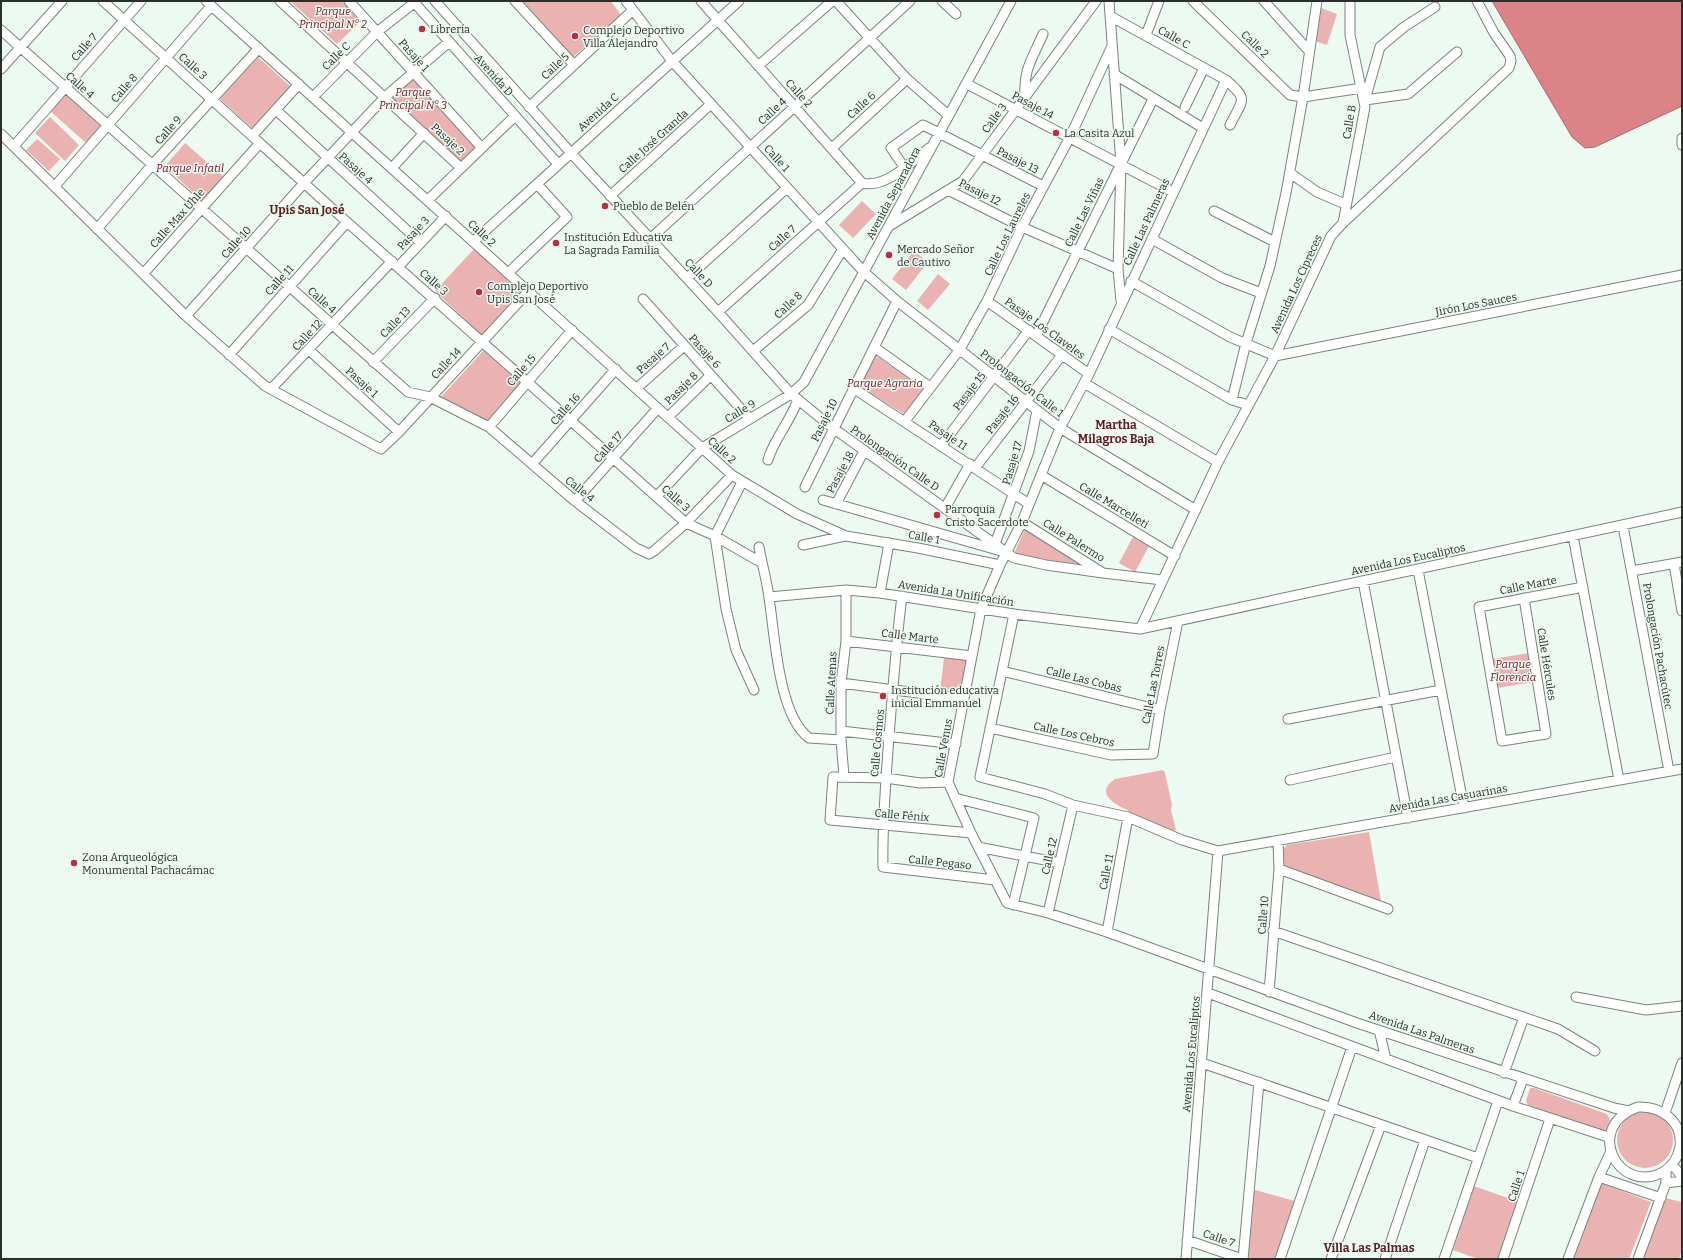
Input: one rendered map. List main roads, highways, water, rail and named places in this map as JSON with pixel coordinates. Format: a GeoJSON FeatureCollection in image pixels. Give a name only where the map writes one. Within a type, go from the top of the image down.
{"type":"FeatureCollection","features":[{"type":"Feature","properties":{"kind":"place","name":"Librería"},"geometry":{"type":"Point","coordinates":[422,29]}},
{"type":"Feature","properties":{"kind":"place","name":"Complejo Deportivo Villa Alejandro"},"geometry":{"type":"Point","coordinates":[575,36]}},
{"type":"Feature","properties":{"kind":"place","name":"La Casita Azul"},"geometry":{"type":"Point","coordinates":[1056,133]}},
{"type":"Feature","properties":{"kind":"place","name":"Pueblo de Belén"},"geometry":{"type":"Point","coordinates":[605,206]}},
{"type":"Feature","properties":{"kind":"place","name":"Institución Educativa La Sagrada Familia"},"geometry":{"type":"Point","coordinates":[556,243]}},
{"type":"Feature","properties":{"kind":"place","name":"Mercado Señor de Cautivo"},"geometry":{"type":"Point","coordinates":[889,255]}},
{"type":"Feature","properties":{"kind":"place","name":"Complejo Deportivo Upis San José"},"geometry":{"type":"Point","coordinates":[479,292]}},
{"type":"Feature","properties":{"kind":"place","name":"Parroquia Cristo Sacerdote"},"geometry":{"type":"Point","coordinates":[937,515]}},
{"type":"Feature","properties":{"kind":"place","name":"Institución educativa inicial Emmanuel"},"geometry":{"type":"Point","coordinates":[883,696]}},
{"type":"Feature","properties":{"kind":"place","name":"Zona Arqueológica Monumental Pachacámac"},"geometry":{"type":"Point","coordinates":[74,863]}},
{"type":"Feature","properties":{"kind":"district","name":"Upis San José"},"geometry":{"type":"Point","coordinates":[307,210]}},
{"type":"Feature","properties":{"kind":"district","name":"Martha Milagros Baja"},"geometry":{"type":"Point","coordinates":[1116,432]}},
{"type":"Feature","properties":{"kind":"district","name":"Villa Las Palmas"},"geometry":{"type":"Point","coordinates":[1369,1248]}},
{"type":"Feature","properties":{"kind":"park label","name":"Parque Principal N° 2"},"geometry":{"type":"Point","coordinates":[333,17]}},
{"type":"Feature","properties":{"kind":"park label","name":"Parque Principal N° 3"},"geometry":{"type":"Point","coordinates":[413,98]}},
{"type":"Feature","properties":{"kind":"park label","name":"Parque Infatil"},"geometry":{"type":"Point","coordinates":[190,168]}},
{"type":"Feature","properties":{"kind":"park label","name":"Parque Agraria"},"geometry":{"type":"Point","coordinates":[885,383]}},
{"type":"Feature","properties":{"kind":"park label","name":"Parque Florencia"},"geometry":{"type":"Point","coordinates":[1513,670]}}]}
